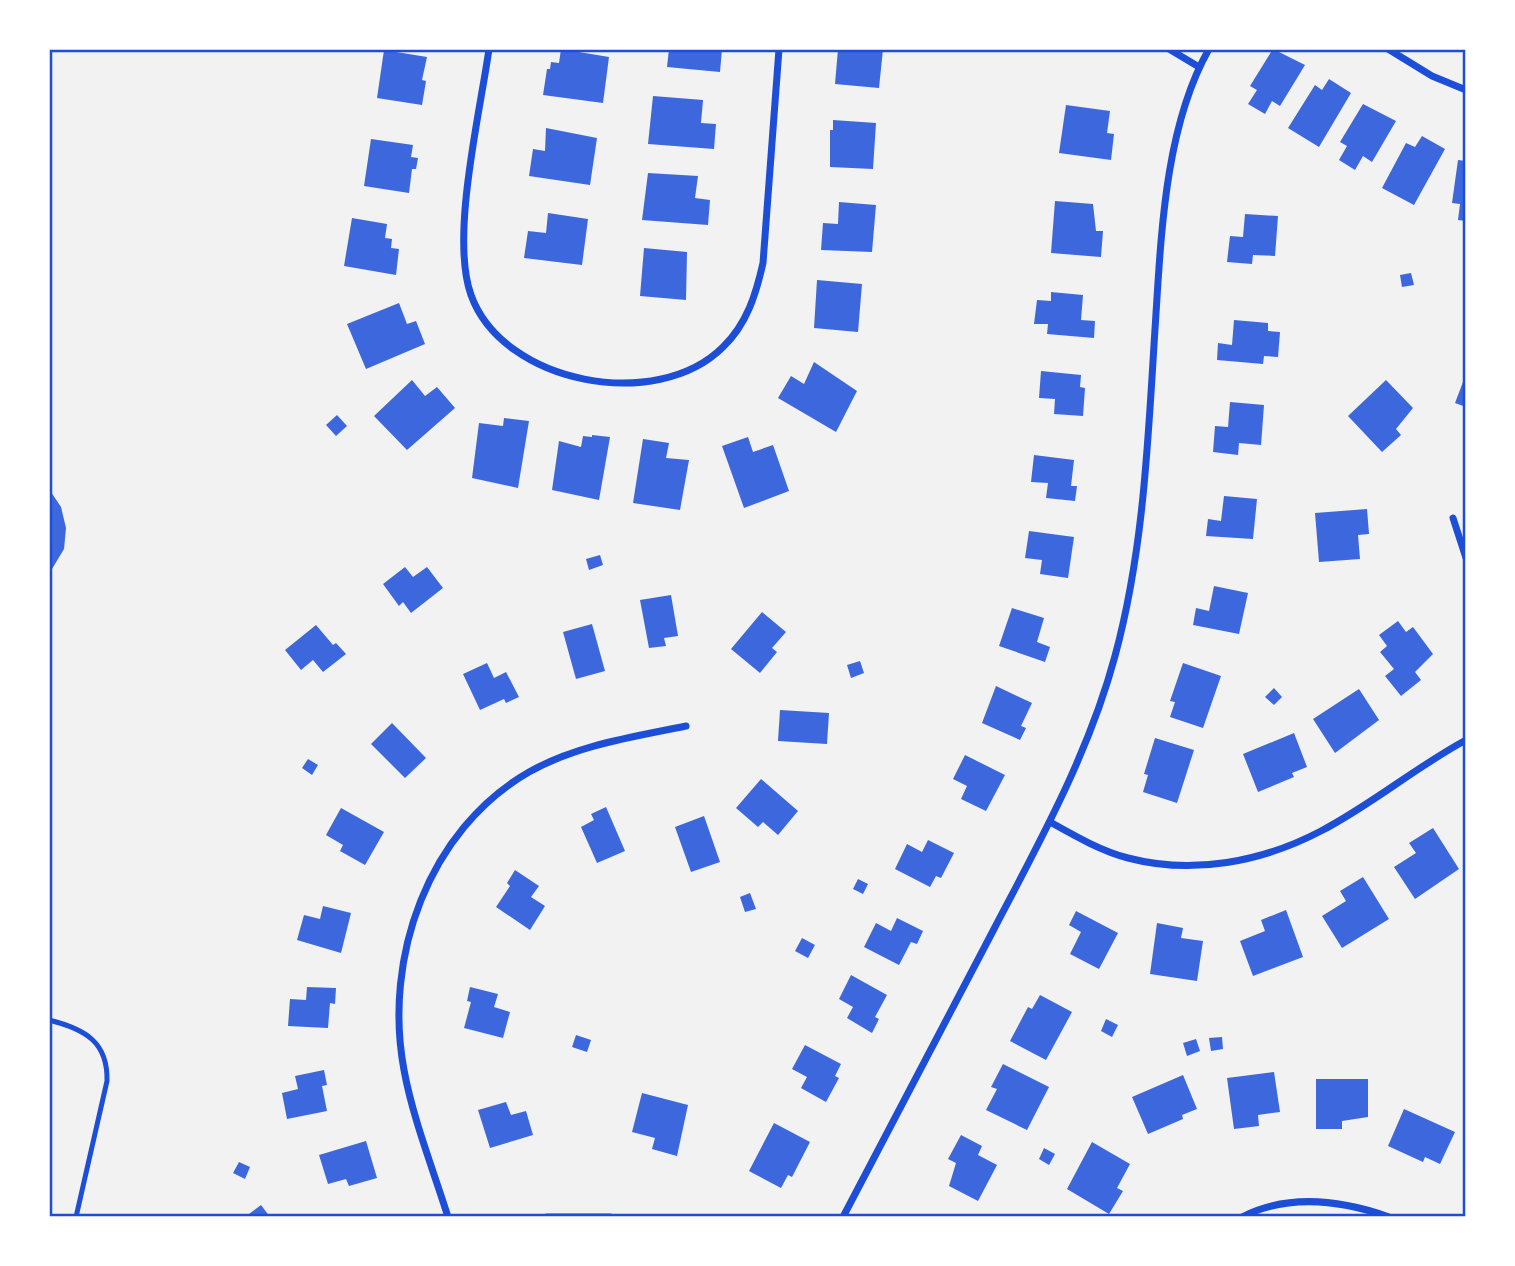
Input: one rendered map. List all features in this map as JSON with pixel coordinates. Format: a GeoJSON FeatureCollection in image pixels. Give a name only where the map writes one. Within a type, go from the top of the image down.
{"type":"FeatureCollection","features":[{"type":"Feature","properties":{"kind":"street"},"geometry":{"type":"LineString","coordinates":[[489,49],[462,236],[463,270],[471,297],[483,319],[503,344],[526,359],[554,372],[631,383],[664,379],[696,368],[729,341],[741,327],[756,295],[763,262],[779,49]]}},
{"type":"Feature","properties":{"kind":"street"},"geometry":{"type":"LineString","coordinates":[[1169,49],[1199,67]]}},
{"type":"Feature","properties":{"kind":"street"},"geometry":{"type":"LineString","coordinates":[[844,1217],[1050,822],[1087,739],[1115,657],[1143,514],[1162,225],[1171,170],[1199,67],[1209,49]]}},
{"type":"Feature","properties":{"kind":"street"},"geometry":{"type":"LineString","coordinates":[[1388,49],[1432,76],[1466,90]]}},
{"type":"Feature","properties":{"kind":"street"},"geometry":{"type":"LineString","coordinates":[[1452,518],[1466,558]]}},
{"type":"Feature","properties":{"kind":"street"},"geometry":{"type":"LineString","coordinates":[[448,1217],[404,1071],[399,1020],[400,970],[413,918],[437,866],[462,828],[494,794],[531,771],[581,750],[686,726]]}},
{"type":"Feature","properties":{"kind":"street"},"geometry":{"type":"LineString","coordinates":[[1050,822],[1088,843],[1129,858],[1213,866],[1247,860],[1322,831],[1427,761],[1466,740]]}},
{"type":"Feature","properties":{"kind":"street"},"geometry":{"type":"LineString","coordinates":[[1242,1217],[1259,1209],[1296,1200],[1361,1207],[1389,1217]]}},
{"type":"Feature","properties":{"kind":"street"},"geometry":{"type":"LineString","coordinates":[[547,1217],[610,1217]]}},
{"type":"Feature","properties":{"kind":"lane"},"geometry":{"type":"LineString","coordinates":[[49,1020],[82,1032],[99,1044],[107,1061],[107,1081],[75,1217]]}},
{"type":"Feature","properties":{"kind":"building"},"geometry":{"type":"Polygon","coordinates":[[[561,49],[609,57],[603,103],[543,95],[547,69],[550,69],[551,62],[559,63],[561,49]]]}},
{"type":"Feature","properties":{"kind":"building"},"geometry":{"type":"Polygon","coordinates":[[[669,49],[722,49],[720,72],[667,67],[669,49]]]}},
{"type":"Feature","properties":{"kind":"building"},"geometry":{"type":"Polygon","coordinates":[[[838,49],[883,49],[879,88],[835,84],[838,49]]]}},
{"type":"Feature","properties":{"kind":"building"},"geometry":{"type":"Polygon","coordinates":[[[1273,49],[1305,65],[1280,106],[1272,101],[1265,114],[1248,104],[1257,90],[1250,86],[1273,49]]]}},
{"type":"Feature","properties":{"kind":"building"},"geometry":{"type":"Polygon","coordinates":[[[384,50],[427,57],[422,80],[426,81],[422,105],[377,98],[384,50]]]}},
{"type":"Feature","properties":{"kind":"building"},"geometry":{"type":"Polygon","coordinates":[[[1329,79],[1351,93],[1319,147],[1288,128],[1315,85],[1322,90],[1329,79]]]}},
{"type":"Feature","properties":{"kind":"building"},"geometry":{"type":"Polygon","coordinates":[[[653,96],[703,100],[701,123],[716,124],[714,149],[648,144],[653,96]]]}},
{"type":"Feature","properties":{"kind":"building"},"geometry":{"type":"Polygon","coordinates":[[[1363,104],[1396,121],[1372,162],[1363,156],[1355,170],[1339,160],[1347,146],[1340,142],[1363,104]]]}},
{"type":"Feature","properties":{"kind":"building"},"geometry":{"type":"Polygon","coordinates":[[[1066,105],[1110,111],[1107,133],[1114,134],[1111,160],[1059,153],[1066,105]]]}},
{"type":"Feature","properties":{"kind":"building"},"geometry":{"type":"Polygon","coordinates":[[[833,120],[876,123],[873,169],[830,167],[830,130],[833,130],[833,120]]]}},
{"type":"Feature","properties":{"kind":"building"},"geometry":{"type":"Polygon","coordinates":[[[546,128],[597,138],[590,185],[529,176],[533,149],[545,151],[546,128]]]}},
{"type":"Feature","properties":{"kind":"building"},"geometry":{"type":"Polygon","coordinates":[[[1422,136],[1445,149],[1414,205],[1382,188],[1406,143],[1415,147],[1422,136]]]}},
{"type":"Feature","properties":{"kind":"building"},"geometry":{"type":"Polygon","coordinates":[[[371,139],[413,145],[411,157],[418,158],[416,169],[412,169],[409,193],[364,186],[371,139]]]}},
{"type":"Feature","properties":{"kind":"building"},"geometry":{"type":"Polygon","coordinates":[[[1458,160],[1466,161],[1466,221],[1458,220],[1460,204],[1452,203],[1458,160]]]}},
{"type":"Feature","properties":{"kind":"building"},"geometry":{"type":"Polygon","coordinates":[[[648,173],[698,176],[695,198],[710,200],[708,225],[642,220],[648,173]]]}},
{"type":"Feature","properties":{"kind":"building"},"geometry":{"type":"Polygon","coordinates":[[[1055,201],[1093,204],[1096,231],[1103,231],[1101,257],[1051,253],[1055,201]]]}},
{"type":"Feature","properties":{"kind":"building"},"geometry":{"type":"Polygon","coordinates":[[[839,202],[876,205],[872,252],[821,250],[823,223],[838,224],[839,202]]]}},
{"type":"Feature","properties":{"kind":"building"},"geometry":{"type":"Polygon","coordinates":[[[548,213],[588,219],[582,265],[524,258],[528,231],[546,233],[548,213]]]}},
{"type":"Feature","properties":{"kind":"building"},"geometry":{"type":"Polygon","coordinates":[[[1245,214],[1278,216],[1275,256],[1253,255],[1252,264],[1227,262],[1230,236],[1243,237],[1245,214]]]}},
{"type":"Feature","properties":{"kind":"building"},"geometry":{"type":"Polygon","coordinates":[[[352,218],[387,224],[385,238],[392,239],[391,248],[399,249],[396,275],[344,266],[352,218]]]}},
{"type":"Feature","properties":{"kind":"building"},"geometry":{"type":"Polygon","coordinates":[[[644,248],[687,252],[686,300],[640,296],[644,248]]]}},
{"type":"Feature","properties":{"kind":"building"},"geometry":{"type":"Polygon","coordinates":[[[1411,273],[1414,285],[1402,287],[1400,275],[1411,273]]]}},
{"type":"Feature","properties":{"kind":"building"},"geometry":{"type":"Polygon","coordinates":[[[817,280],[862,284],[858,332],[814,328],[817,280]]]}},
{"type":"Feature","properties":{"kind":"building"},"geometry":{"type":"Polygon","coordinates":[[[1051,292],[1083,295],[1081,320],[1095,321],[1094,338],[1047,334],[1048,324],[1034,324],[1037,300],[1051,301],[1051,292]]]}},
{"type":"Feature","properties":{"kind":"building"},"geometry":{"type":"Polygon","coordinates":[[[399,303],[407,324],[416,321],[425,344],[366,369],[347,324],[399,303]]]}},
{"type":"Feature","properties":{"kind":"building"},"geometry":{"type":"Polygon","coordinates":[[[1234,320],[1268,323],[1268,331],[1280,332],[1278,357],[1264,356],[1263,364],[1217,360],[1218,343],[1232,345],[1234,320]]]}},
{"type":"Feature","properties":{"kind":"building"},"geometry":{"type":"Polygon","coordinates":[[[814,362],[857,391],[836,432],[778,398],[791,376],[804,384],[814,362]]]}},
{"type":"Feature","properties":{"kind":"building"},"geometry":{"type":"Polygon","coordinates":[[[1041,371],[1081,375],[1080,387],[1085,388],[1083,416],[1054,414],[1055,399],[1039,398],[1041,371]]]}},
{"type":"Feature","properties":{"kind":"building"},"geometry":{"type":"Polygon","coordinates":[[[1466,374],[1466,407],[1455,403],[1466,374]]]}},
{"type":"Feature","properties":{"kind":"building"},"geometry":{"type":"Polygon","coordinates":[[[412,380],[425,396],[437,387],[455,408],[407,450],[374,416],[412,380]]]}},
{"type":"Feature","properties":{"kind":"building"},"geometry":{"type":"Polygon","coordinates":[[[1386,380],[1413,408],[1396,429],[1401,435],[1382,452],[1348,416],[1386,380]]]}},
{"type":"Feature","properties":{"kind":"building"},"geometry":{"type":"Polygon","coordinates":[[[1230,402],[1264,405],[1261,445],[1239,443],[1238,455],[1213,452],[1215,426],[1228,427],[1230,402]]]}},
{"type":"Feature","properties":{"kind":"building"},"geometry":{"type":"Polygon","coordinates":[[[337,415],[347,426],[336,436],[326,425],[337,415]]]}},
{"type":"Feature","properties":{"kind":"building"},"geometry":{"type":"Polygon","coordinates":[[[504,418],[529,421],[518,488],[472,478],[479,423],[503,426],[504,418]]]}},
{"type":"Feature","properties":{"kind":"building"},"geometry":{"type":"Polygon","coordinates":[[[583,436],[610,437],[599,500],[552,490],[559,441],[581,447],[583,436]]]}},
{"type":"Feature","properties":{"kind":"building"},"geometry":{"type":"Polygon","coordinates":[[[748,437],[753,452],[773,445],[789,491],[744,508],[722,446],[748,437]]]}},
{"type":"Feature","properties":{"kind":"building"},"geometry":{"type":"Polygon","coordinates":[[[643,439],[669,443],[666,458],[689,460],[680,510],[633,503],[643,439]]]}},
{"type":"Feature","properties":{"kind":"building"},"geometry":{"type":"Polygon","coordinates":[[[1034,455],[1074,460],[1071,486],[1077,486],[1075,501],[1046,498],[1048,483],[1031,482],[1034,455]]]}},
{"type":"Feature","properties":{"kind":"building"},"geometry":{"type":"Polygon","coordinates":[[[49,489],[61,507],[66,528],[64,549],[49,574],[49,489]]]}},
{"type":"Feature","properties":{"kind":"building"},"geometry":{"type":"Polygon","coordinates":[[[1224,496],[1257,499],[1253,539],[1206,536],[1208,519],[1221,521],[1224,496]]]}},
{"type":"Feature","properties":{"kind":"building"},"geometry":{"type":"Polygon","coordinates":[[[1367,509],[1369,534],[1358,535],[1360,559],[1319,562],[1315,513],[1367,509]]]}},
{"type":"Feature","properties":{"kind":"building"},"geometry":{"type":"Polygon","coordinates":[[[1029,531],[1074,537],[1068,578],[1040,574],[1042,560],[1025,558],[1029,531]]]}},
{"type":"Feature","properties":{"kind":"building"},"geometry":{"type":"Polygon","coordinates":[[[600,555],[603,565],[589,570],[586,559],[600,555]]]}},
{"type":"Feature","properties":{"kind":"building"},"geometry":{"type":"Polygon","coordinates":[[[405,567],[413,577],[427,567],[443,588],[411,613],[403,602],[399,606],[383,584],[405,567]]]}},
{"type":"Feature","properties":{"kind":"building"},"geometry":{"type":"Polygon","coordinates":[[[1214,586],[1248,593],[1239,634],[1193,625],[1196,608],[1209,611],[1214,586]]]}},
{"type":"Feature","properties":{"kind":"building"},"geometry":{"type":"Polygon","coordinates":[[[671,595],[678,636],[664,638],[666,646],[649,648],[640,600],[671,595]]]}},
{"type":"Feature","properties":{"kind":"building"},"geometry":{"type":"Polygon","coordinates":[[[1012,608],[1044,618],[1037,642],[1050,647],[1045,662],[999,646],[1012,608]]]}},
{"type":"Feature","properties":{"kind":"building"},"geometry":{"type":"Polygon","coordinates":[[[762,612],[786,632],[772,648],[777,652],[760,673],[731,649],[762,612]]]}},
{"type":"Feature","properties":{"kind":"building"},"geometry":{"type":"Polygon","coordinates":[[[1398,621],[1406,632],[1413,627],[1433,654],[1415,672],[1421,680],[1401,696],[1385,676],[1394,669],[1380,652],[1387,646],[1379,635],[1398,621]]]}},
{"type":"Feature","properties":{"kind":"building"},"geometry":{"type":"Polygon","coordinates":[[[592,624],[605,671],[576,679],[563,632],[592,624]]]}},
{"type":"Feature","properties":{"kind":"building"},"geometry":{"type":"Polygon","coordinates":[[[316,625],[333,645],[336,643],[346,654],[323,672],[313,660],[301,670],[285,650],[316,625]]]}},
{"type":"Feature","properties":{"kind":"building"},"geometry":{"type":"Polygon","coordinates":[[[860,661],[864,673],[851,678],[847,665],[860,661]]]}},
{"type":"Feature","properties":{"kind":"building"},"geometry":{"type":"Polygon","coordinates":[[[487,663],[494,678],[506,672],[519,697],[506,703],[504,699],[480,710],[463,674],[487,663]]]}},
{"type":"Feature","properties":{"kind":"building"},"geometry":{"type":"Polygon","coordinates":[[[1183,663],[1221,676],[1203,728],[1170,717],[1175,702],[1170,701],[1183,663]]]}},
{"type":"Feature","properties":{"kind":"building"},"geometry":{"type":"Polygon","coordinates":[[[996,686],[1032,703],[1021,726],[1026,728],[1020,740],[982,723],[996,686]]]}},
{"type":"Feature","properties":{"kind":"building"},"geometry":{"type":"Polygon","coordinates":[[[1274,688],[1282,697],[1274,705],[1265,697],[1274,688]]]}},
{"type":"Feature","properties":{"kind":"building"},"geometry":{"type":"Polygon","coordinates":[[[1359,689],[1379,720],[1335,753],[1313,719],[1359,689]]]}},
{"type":"Feature","properties":{"kind":"building"},"geometry":{"type":"Polygon","coordinates":[[[780,710],[829,713],[827,744],[778,741],[780,710]]]}},
{"type":"Feature","properties":{"kind":"building"},"geometry":{"type":"Polygon","coordinates":[[[392,723],[426,758],[405,778],[371,744],[392,723]]]}},
{"type":"Feature","properties":{"kind":"building"},"geometry":{"type":"Polygon","coordinates":[[[1294,733],[1307,767],[1292,773],[1294,777],[1258,792],[1243,754],[1294,733]]]}},
{"type":"Feature","properties":{"kind":"building"},"geometry":{"type":"Polygon","coordinates":[[[1155,738],[1194,750],[1177,803],[1143,792],[1148,775],[1144,774],[1155,738]]]}},
{"type":"Feature","properties":{"kind":"building"},"geometry":{"type":"Polygon","coordinates":[[[965,755],[1005,775],[986,811],[961,799],[967,786],[953,779],[965,755]]]}},
{"type":"Feature","properties":{"kind":"building"},"geometry":{"type":"Polygon","coordinates":[[[308,759],[318,765],[312,775],[302,768],[308,759]]]}},
{"type":"Feature","properties":{"kind":"building"},"geometry":{"type":"Polygon","coordinates":[[[761,779],[798,811],[778,835],[763,822],[758,827],[736,808],[761,779]]]}},
{"type":"Feature","properties":{"kind":"building"},"geometry":{"type":"Polygon","coordinates":[[[606,807],[625,851],[597,863],[581,827],[594,820],[591,814],[606,807]]]}},
{"type":"Feature","properties":{"kind":"building"},"geometry":{"type":"Polygon","coordinates":[[[341,808],[384,832],[365,865],[340,851],[343,845],[326,835],[341,808]]]}},
{"type":"Feature","properties":{"kind":"building"},"geometry":{"type":"Polygon","coordinates":[[[704,816],[720,862],[691,872],[675,827],[704,816]]]}},
{"type":"Feature","properties":{"kind":"building"},"geometry":{"type":"Polygon","coordinates":[[[1433,828],[1459,869],[1415,899],[1394,867],[1416,853],[1409,843],[1433,828]]]}},
{"type":"Feature","properties":{"kind":"building"},"geometry":{"type":"Polygon","coordinates":[[[928,840],[954,853],[941,878],[936,876],[930,887],[895,869],[907,844],[922,852],[928,840]]]}},
{"type":"Feature","properties":{"kind":"building"},"geometry":{"type":"Polygon","coordinates":[[[515,870],[539,886],[531,897],[545,906],[530,930],[496,907],[510,886],[507,883],[515,870]]]}},
{"type":"Feature","properties":{"kind":"building"},"geometry":{"type":"Polygon","coordinates":[[[1363,877],[1389,919],[1342,948],[1322,916],[1346,901],[1340,891],[1363,877]]]}},
{"type":"Feature","properties":{"kind":"building"},"geometry":{"type":"Polygon","coordinates":[[[858,879],[868,884],[863,894],[853,889],[858,879]]]}},
{"type":"Feature","properties":{"kind":"building"},"geometry":{"type":"Polygon","coordinates":[[[750,893],[756,909],[745,912],[740,897],[750,893]]]}},
{"type":"Feature","properties":{"kind":"building"},"geometry":{"type":"Polygon","coordinates":[[[323,906],[351,913],[341,953],[297,940],[304,915],[320,919],[323,906]]]}},
{"type":"Feature","properties":{"kind":"building"},"geometry":{"type":"Polygon","coordinates":[[[1286,910],[1303,957],[1253,976],[1240,941],[1265,931],[1261,920],[1286,910]]]}},
{"type":"Feature","properties":{"kind":"building"},"geometry":{"type":"Polygon","coordinates":[[[1076,911],[1118,933],[1099,969],[1070,954],[1081,932],[1069,925],[1076,911]]]}},
{"type":"Feature","properties":{"kind":"building"},"geometry":{"type":"Polygon","coordinates":[[[897,918],[923,931],[917,944],[911,942],[899,965],[864,947],[876,923],[891,931],[897,918]]]}},
{"type":"Feature","properties":{"kind":"building"},"geometry":{"type":"Polygon","coordinates":[[[1157,923],[1183,928],[1181,938],[1203,941],[1197,981],[1150,974],[1157,923]]]}},
{"type":"Feature","properties":{"kind":"building"},"geometry":{"type":"Polygon","coordinates":[[[802,938],[815,945],[808,958],[795,951],[802,938]]]}},
{"type":"Feature","properties":{"kind":"building"},"geometry":{"type":"Polygon","coordinates":[[[851,975],[887,995],[875,1017],[879,1019],[872,1033],[847,1018],[853,1007],[839,999],[851,975]]]}},
{"type":"Feature","properties":{"kind":"building"},"geometry":{"type":"Polygon","coordinates":[[[307,987],[336,988],[335,1004],[330,1003],[328,1028],[288,1026],[290,999],[306,1000],[307,987]]]}},
{"type":"Feature","properties":{"kind":"building"},"geometry":{"type":"Polygon","coordinates":[[[470,987],[498,994],[494,1007],[510,1012],[503,1038],[464,1028],[471,1002],[467,1001],[470,987]]]}},
{"type":"Feature","properties":{"kind":"building"},"geometry":{"type":"Polygon","coordinates":[[[1040,995],[1072,1012],[1046,1060],[1010,1041],[1028,1007],[1032,1009],[1040,995]]]}},
{"type":"Feature","properties":{"kind":"building"},"geometry":{"type":"Polygon","coordinates":[[[1106,1019],[1118,1025],[1112,1037],[1101,1031],[1106,1019]]]}},
{"type":"Feature","properties":{"kind":"building"},"geometry":{"type":"Polygon","coordinates":[[[576,1035],[591,1040],[587,1052],[572,1047],[576,1035]]]}},
{"type":"Feature","properties":{"kind":"building"},"geometry":{"type":"Polygon","coordinates":[[[1222,1037],[1223,1049],[1211,1051],[1209,1038],[1222,1037]]]}},
{"type":"Feature","properties":{"kind":"building"},"geometry":{"type":"Polygon","coordinates":[[[1196,1039],[1200,1051],[1187,1056],[1183,1043],[1196,1039]]]}},
{"type":"Feature","properties":{"kind":"building"},"geometry":{"type":"Polygon","coordinates":[[[805,1045],[841,1064],[835,1076],[839,1078],[826,1102],[801,1088],[807,1077],[792,1069],[805,1045]]]}},
{"type":"Feature","properties":{"kind":"building"},"geometry":{"type":"Polygon","coordinates":[[[1003,1064],[1049,1087],[1027,1130],[986,1110],[997,1089],[991,1087],[1003,1064]]]}},
{"type":"Feature","properties":{"kind":"building"},"geometry":{"type":"Polygon","coordinates":[[[324,1070],[327,1085],[322,1086],[327,1111],[287,1119],[282,1093],[298,1089],[295,1076],[324,1070]]]}},
{"type":"Feature","properties":{"kind":"building"},"geometry":{"type":"Polygon","coordinates":[[[1274,1072],[1280,1112],[1258,1115],[1259,1126],[1234,1129],[1227,1078],[1274,1072]]]}},
{"type":"Feature","properties":{"kind":"building"},"geometry":{"type":"Polygon","coordinates":[[[1183,1075],[1197,1109],[1182,1115],[1183,1119],[1148,1134],[1132,1097],[1183,1075]]]}},
{"type":"Feature","properties":{"kind":"building"},"geometry":{"type":"Polygon","coordinates":[[[1316,1079],[1368,1079],[1368,1117],[1342,1121],[1342,1129],[1316,1129],[1316,1079]]]}},
{"type":"Feature","properties":{"kind":"building"},"geometry":{"type":"Polygon","coordinates":[[[642,1093],[688,1105],[677,1156],[652,1149],[655,1138],[632,1132],[642,1093]]]}},
{"type":"Feature","properties":{"kind":"building"},"geometry":{"type":"Polygon","coordinates":[[[506,1102],[511,1115],[526,1111],[533,1135],[490,1148],[478,1110],[506,1102]]]}},
{"type":"Feature","properties":{"kind":"building"},"geometry":{"type":"Polygon","coordinates":[[[1404,1109],[1455,1132],[1440,1164],[1425,1157],[1423,1162],[1388,1146],[1404,1109]]]}},
{"type":"Feature","properties":{"kind":"building"},"geometry":{"type":"Polygon","coordinates":[[[774,1123],[810,1142],[792,1177],[788,1175],[781,1188],[749,1171],[774,1123]]]}},
{"type":"Feature","properties":{"kind":"building"},"geometry":{"type":"Polygon","coordinates":[[[961,1135],[982,1146],[978,1155],[997,1165],[978,1201],[949,1186],[956,1163],[948,1159],[961,1135]]]}},
{"type":"Feature","properties":{"kind":"building"},"geometry":{"type":"Polygon","coordinates":[[[366,1141],[377,1178],[349,1186],[346,1179],[328,1184],[319,1155],[366,1141]]]}},
{"type":"Feature","properties":{"kind":"building"},"geometry":{"type":"Polygon","coordinates":[[[1092,1142],[1130,1164],[1117,1188],[1123,1191],[1109,1214],[1067,1189],[1092,1142]]]}},
{"type":"Feature","properties":{"kind":"building"},"geometry":{"type":"Polygon","coordinates":[[[1044,1148],[1055,1154],[1049,1165],[1039,1159],[1044,1148]]]}},
{"type":"Feature","properties":{"kind":"building"},"geometry":{"type":"Polygon","coordinates":[[[239,1162],[250,1167],[245,1179],[233,1173],[239,1162]]]}},
{"type":"Feature","properties":{"kind":"building"},"geometry":{"type":"Polygon","coordinates":[[[261,1205],[270,1217],[245,1217],[261,1205]]]}}]}
